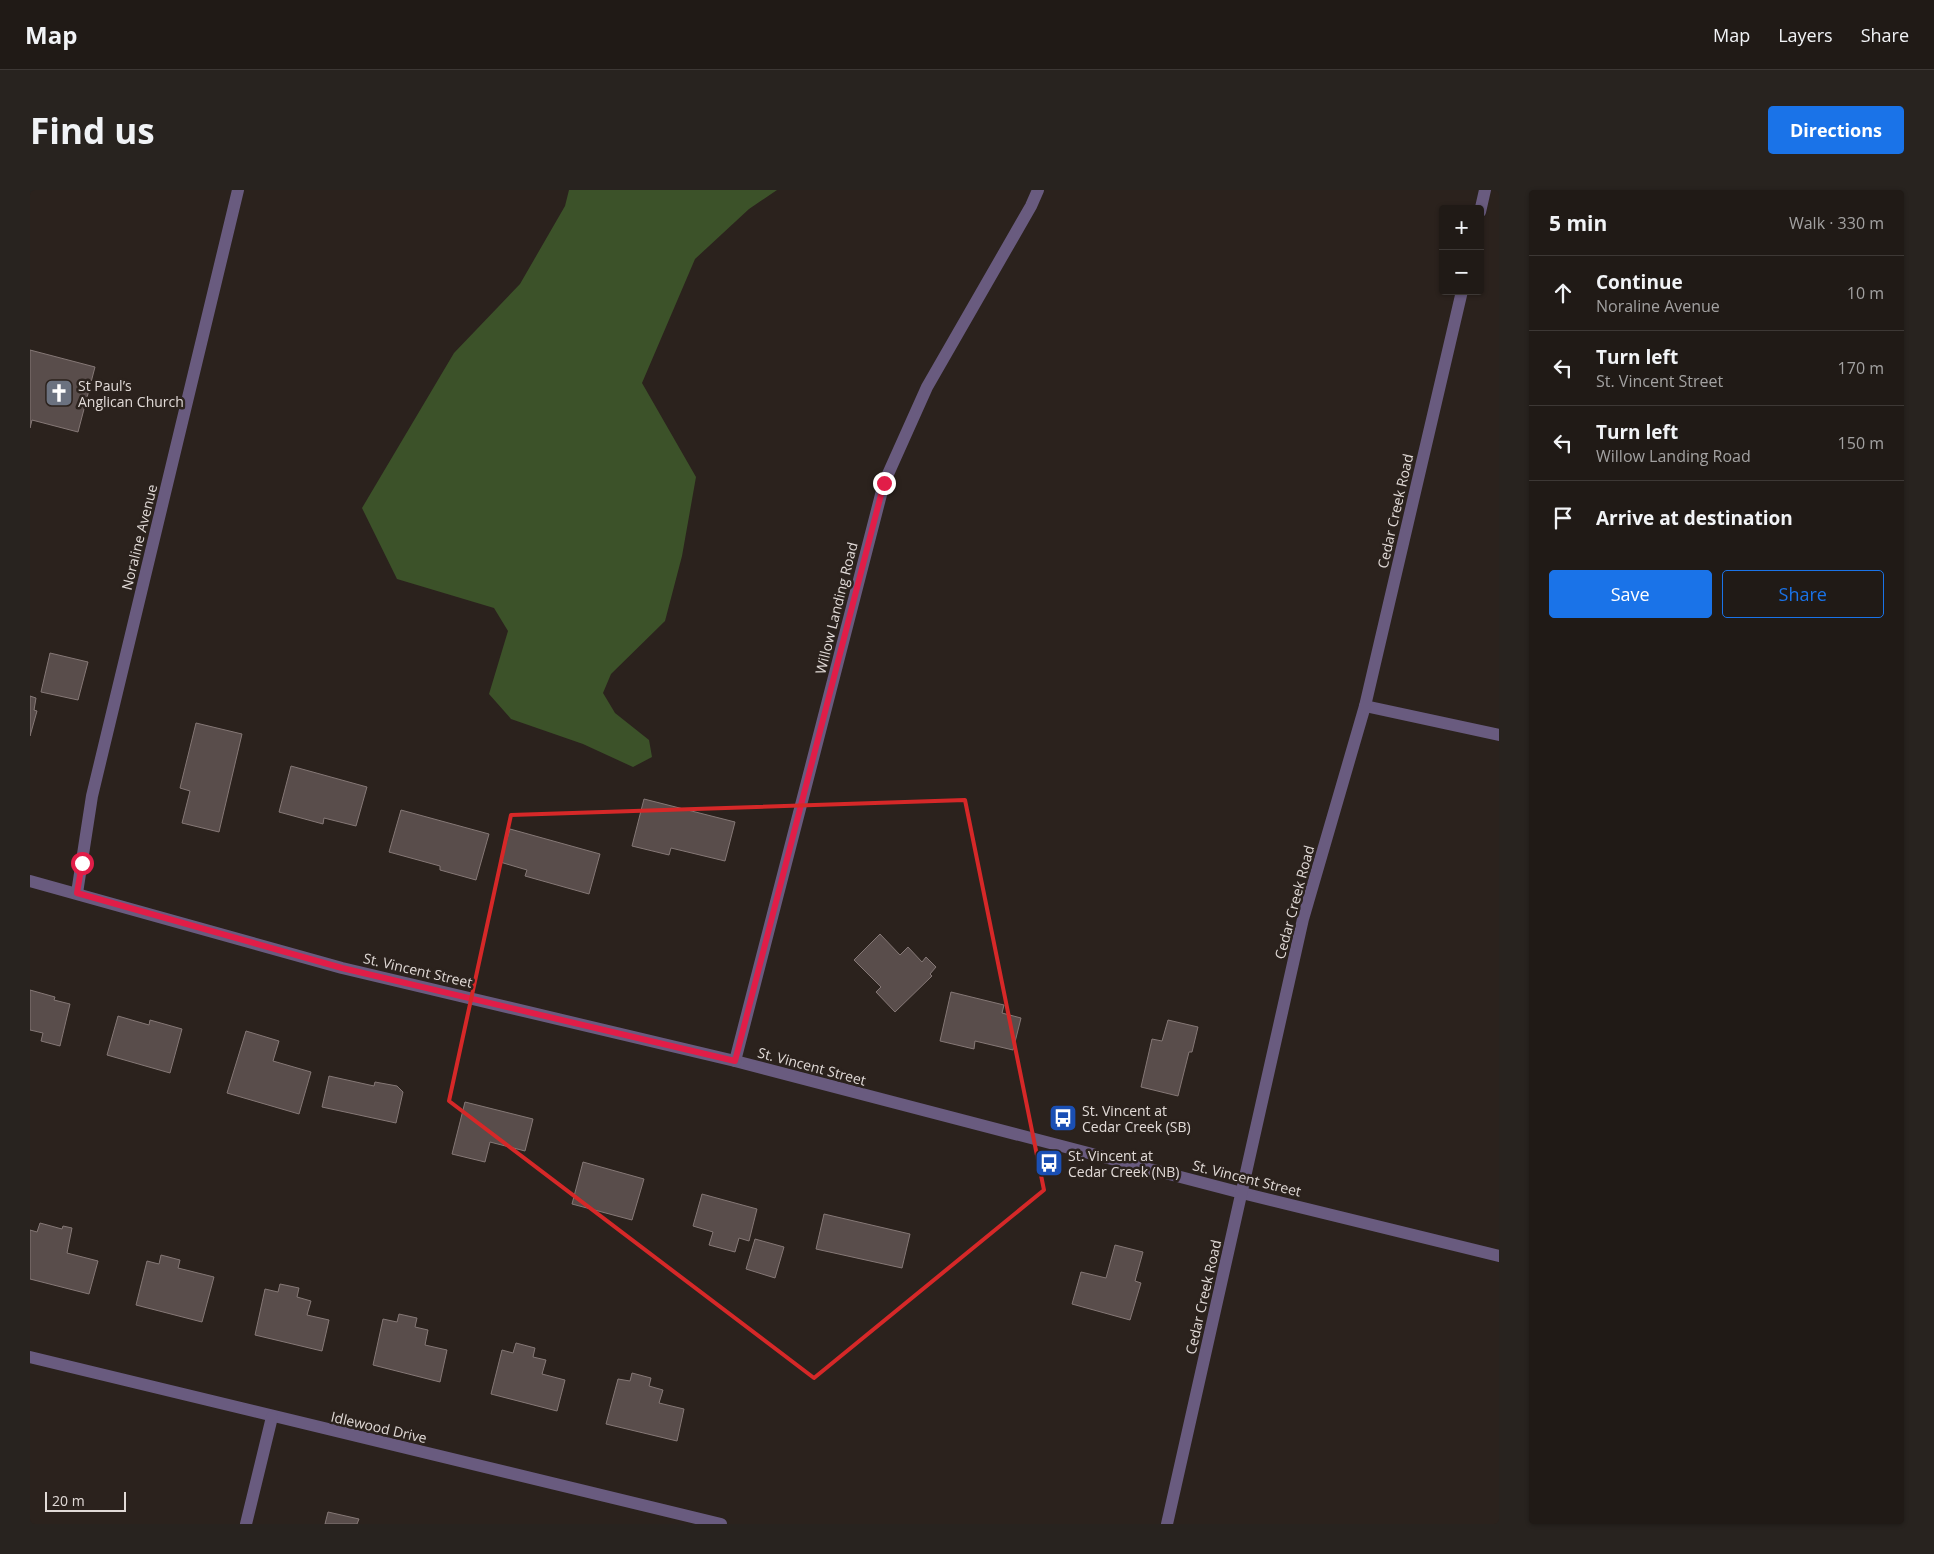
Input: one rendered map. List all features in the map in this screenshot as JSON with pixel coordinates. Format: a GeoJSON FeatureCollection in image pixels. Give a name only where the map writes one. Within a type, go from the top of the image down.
{"type":"FeatureCollection","features":[{"type":"Feature","properties":{"kind":"street","name":"Noraline Avenue"},"geometry":{"type":"LineString","coordinates":[[77,893],[92,796],[238,190]]}},
{"type":"Feature","properties":{"kind":"street","name":"Willow Landing Road"},"geometry":{"type":"LineString","coordinates":[[735,1061],[884,483],[927,387],[1031,206],[1038,190]]}},
{"type":"Feature","properties":{"kind":"street"},"geometry":{"type":"LineString","coordinates":[[1482,205],[1485,190]]}},
{"type":"Feature","properties":{"kind":"street","name":"Cedar Creek Road"},"geometry":{"type":"LineString","coordinates":[[1167,1524],[1303,919],[1365,706],[1461,295]]}},
{"type":"Feature","properties":{"kind":"street"},"geometry":{"type":"LineString","coordinates":[[1365,706],[1499,735]]}},
{"type":"Feature","properties":{"kind":"street","name":"St. Vincent Street"},"geometry":{"type":"LineString","coordinates":[[30,881],[342,968],[735,1061],[1242,1193],[1499,1256]]}},
{"type":"Feature","properties":{"kind":"street","name":"Idlewood Drive"},"geometry":{"type":"LineString","coordinates":[[30,1357],[718,1524]]}},
{"type":"Feature","properties":{"kind":"street"},"geometry":{"type":"LineString","coordinates":[[246,1524],[272,1416]]}},
{"type":"Feature","properties":{"kind":"highlighted area"},"geometry":{"type":"Polygon","coordinates":[[[965,800],[1044,1190],[814,1378],[449,1101],[511,815],[965,800]]]}},
{"type":"Feature","properties":{"kind":"green space"},"geometry":{"type":"Polygon","coordinates":[[[569,190],[777,190],[749,209],[695,259],[642,383],[696,477],[682,556],[665,621],[611,674],[603,693],[615,713],[649,740],[652,757],[633,767],[583,744],[511,719],[489,694],[508,631],[494,608],[397,579],[362,508],[454,353],[520,284],[565,206],[569,190]]]}},
{"type":"Feature","properties":{"kind":"building","name":"St Paul’s Anglican Church"},"geometry":{"type":"Polygon","coordinates":[[[30,350],[95,367],[78,432],[32,420],[30,428],[30,350]]]}},
{"type":"Feature","properties":{"kind":"building"},"geometry":{"type":"Polygon","coordinates":[[[50,653],[88,662],[78,700],[41,692],[50,653]]]}},
{"type":"Feature","properties":{"kind":"building"},"geometry":{"type":"Polygon","coordinates":[[[30,696],[36,698],[34,710],[37,711],[30,736],[30,696]]]}},
{"type":"Feature","properties":{"kind":"building"},"geometry":{"type":"Polygon","coordinates":[[[196,723],[242,734],[219,832],[182,823],[190,791],[180,788],[196,723]]]}},
{"type":"Feature","properties":{"kind":"building"},"geometry":{"type":"Polygon","coordinates":[[[291,766],[367,787],[356,826],[324,818],[323,824],[279,812],[291,766]]]}},
{"type":"Feature","properties":{"kind":"building"},"geometry":{"type":"Polygon","coordinates":[[[644,799],[735,822],[725,861],[671,848],[669,855],[632,846],[644,799]]]}},
{"type":"Feature","properties":{"kind":"building"},"geometry":{"type":"Polygon","coordinates":[[[401,810],[489,834],[476,880],[440,870],[440,866],[389,852],[401,810]]]}},
{"type":"Feature","properties":{"kind":"building"},"geometry":{"type":"Polygon","coordinates":[[[510,829],[600,854],[589,894],[525,876],[527,870],[500,862],[510,829]]]}},
{"type":"Feature","properties":{"kind":"building"},"geometry":{"type":"Polygon","coordinates":[[[880,934],[900,955],[908,947],[922,962],[926,957],[936,967],[930,974],[932,976],[895,1012],[876,992],[881,987],[854,960],[880,934]]]}},
{"type":"Feature","properties":{"kind":"building"},"geometry":{"type":"Polygon","coordinates":[[[30,990],[55,997],[54,1000],[70,1004],[60,1046],[41,1041],[43,1033],[30,1030],[30,990]]]}},
{"type":"Feature","properties":{"kind":"building"},"geometry":{"type":"Polygon","coordinates":[[[951,992],[1004,1005],[1002,1013],[1021,1018],[1013,1050],[975,1041],[974,1049],[940,1041],[951,992]]]}},
{"type":"Feature","properties":{"kind":"building"},"geometry":{"type":"Polygon","coordinates":[[[118,1016],[149,1025],[150,1020],[182,1029],[170,1073],[107,1055],[118,1016]]]}},
{"type":"Feature","properties":{"kind":"building"},"geometry":{"type":"Polygon","coordinates":[[[1168,1020],[1198,1027],[1192,1052],[1189,1052],[1178,1096],[1141,1087],[1152,1039],[1162,1041],[1168,1020]]]}},
{"type":"Feature","properties":{"kind":"building"},"geometry":{"type":"Polygon","coordinates":[[[246,1031],[279,1041],[273,1061],[311,1072],[299,1114],[227,1093],[246,1031]]]}},
{"type":"Feature","properties":{"kind":"building"},"geometry":{"type":"Polygon","coordinates":[[[329,1076],[374,1086],[375,1082],[397,1086],[403,1092],[396,1123],[322,1107],[329,1076]]]}},
{"type":"Feature","properties":{"kind":"building"},"geometry":{"type":"Polygon","coordinates":[[[465,1102],[533,1119],[525,1151],[490,1142],[485,1162],[452,1154],[465,1102]]]}},
{"type":"Feature","properties":{"kind":"building"},"geometry":{"type":"Polygon","coordinates":[[[583,1162],[644,1179],[632,1220],[572,1204],[583,1162]]]}},
{"type":"Feature","properties":{"kind":"building"},"geometry":{"type":"Polygon","coordinates":[[[702,1194],[757,1209],[749,1241],[739,1238],[735,1252],[709,1245],[713,1232],[693,1226],[702,1194]]]}},
{"type":"Feature","properties":{"kind":"building"},"geometry":{"type":"Polygon","coordinates":[[[824,1214],[910,1234],[902,1268],[816,1249],[824,1214]]]}},
{"type":"Feature","properties":{"kind":"building"},"geometry":{"type":"Polygon","coordinates":[[[40,1223],[62,1229],[63,1226],[72,1228],[67,1253],[98,1261],[89,1294],[30,1279],[30,1230],[37,1232],[40,1223]]]}},
{"type":"Feature","properties":{"kind":"building"},"geometry":{"type":"Polygon","coordinates":[[[755,1239],[784,1247],[775,1278],[746,1269],[755,1239]]]}},
{"type":"Feature","properties":{"kind":"building"},"geometry":{"type":"Polygon","coordinates":[[[1115,1245],[1143,1252],[1135,1281],[1141,1283],[1130,1320],[1072,1304],[1081,1272],[1106,1278],[1115,1245]]]}},
{"type":"Feature","properties":{"kind":"building"},"geometry":{"type":"Polygon","coordinates":[[[161,1255],[180,1260],[178,1268],[214,1277],[202,1322],[136,1305],[147,1261],[159,1264],[161,1255]]]}},
{"type":"Feature","properties":{"kind":"building"},"geometry":{"type":"Polygon","coordinates":[[[280,1284],[299,1288],[297,1297],[311,1301],[307,1315],[329,1320],[322,1351],[255,1335],[265,1289],[278,1292],[280,1284]]]}},
{"type":"Feature","properties":{"kind":"building"},"geometry":{"type":"Polygon","coordinates":[[[399,1314],[417,1318],[415,1327],[428,1330],[425,1345],[447,1350],[440,1382],[373,1365],[383,1319],[397,1322],[399,1314]]]}},
{"type":"Feature","properties":{"kind":"building"},"geometry":{"type":"Polygon","coordinates":[[[516,1343],[535,1348],[533,1357],[546,1360],[542,1374],[565,1380],[557,1411],[491,1394],[502,1350],[513,1353],[516,1343]]]}},
{"type":"Feature","properties":{"kind":"building"},"geometry":{"type":"Polygon","coordinates":[[[632,1373],[651,1378],[649,1386],[663,1390],[659,1403],[684,1409],[677,1441],[606,1424],[618,1379],[630,1381],[632,1373]]]}},
{"type":"Feature","properties":{"kind":"building"},"geometry":{"type":"Polygon","coordinates":[[[328,1512],[359,1519],[357,1524],[325,1524],[328,1512]]]}},
{"type":"Feature","properties":{"kind":"place","name":"St Paul’s Anglican Church"},"geometry":{"type":"Point","coordinates":[59,393]}},
{"type":"Feature","properties":{"kind":"place","name":"St. Vincent at Cedar Creek (SB)"},"geometry":{"type":"Point","coordinates":[1063,1118]}},
{"type":"Feature","properties":{"kind":"place","name":"St. Vincent at Cedar Creek (NB)"},"geometry":{"type":"Point","coordinates":[1049,1163]}},
{"type":"Feature","properties":{"kind":"route"},"geometry":{"type":"LineString","coordinates":[[82,863],[77,893],[342,968],[735,1061],[884,483]]}}]}
